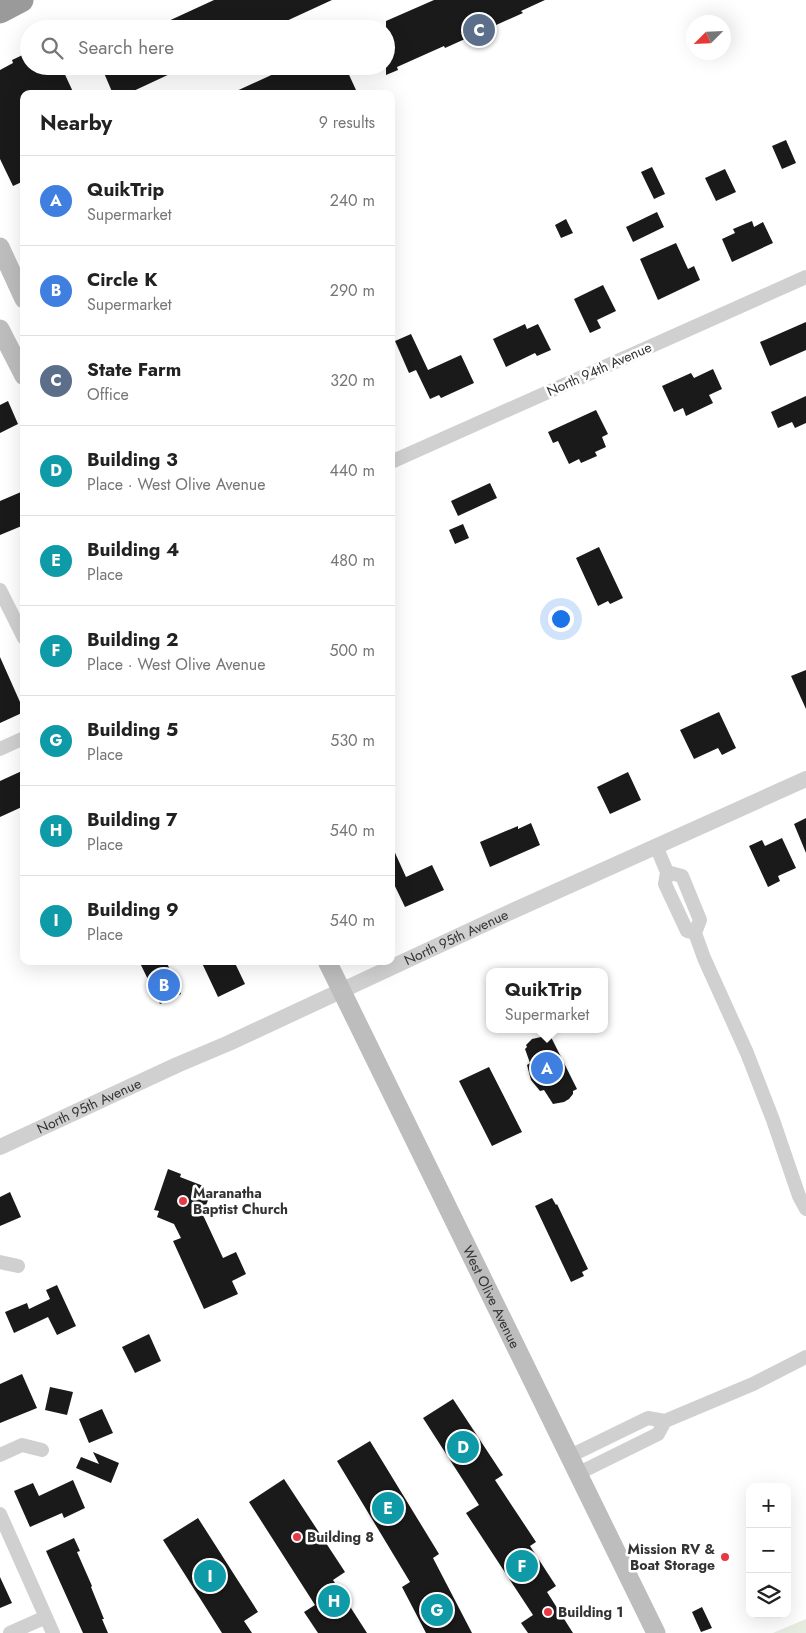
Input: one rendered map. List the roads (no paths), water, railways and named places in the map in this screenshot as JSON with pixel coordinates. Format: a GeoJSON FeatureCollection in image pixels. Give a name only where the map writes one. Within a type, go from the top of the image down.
{"type":"FeatureCollection","features":[{"type":"Feature","properties":{"kind":"highway"},"geometry":{"type":"LineString","coordinates":[[0,11],[21,0]]}},
{"type":"Feature","properties":{"kind":"main road"},"geometry":{"type":"LineString","coordinates":[[0,247],[7,276],[20,294]]}},
{"type":"Feature","properties":{"kind":"main road"},"geometry":{"type":"LineString","coordinates":[[0,329],[20,368]]}},
{"type":"Feature","properties":{"kind":"main road","name":"West Olive Avenue"},"geometry":{"type":"LineString","coordinates":[[329,965],[568,1457],[656,1633]]}},
{"type":"Feature","properties":{"kind":"street","name":"North 94th Avenue"},"geometry":{"type":"LineString","coordinates":[[395,460],[806,277]]}},
{"type":"Feature","properties":{"kind":"street"},"geometry":{"type":"LineString","coordinates":[[0,590],[20,630]]}},
{"type":"Feature","properties":{"kind":"street"},"geometry":{"type":"LineString","coordinates":[[0,749],[20,740]]}},
{"type":"Feature","properties":{"kind":"street","name":"North 95th Avenue"},"geometry":{"type":"LineString","coordinates":[[0,1147],[506,914],[806,779]]}},
{"type":"Feature","properties":{"kind":"street"},"geometry":{"type":"LineString","coordinates":[[656,846],[667,872],[665,884],[687,931],[695,933],[704,958],[747,1054],[773,1120],[799,1196],[806,1209]]}},
{"type":"Feature","properties":{"kind":"street"},"geometry":{"type":"LineString","coordinates":[[0,1262],[18,1266]]}},
{"type":"Feature","properties":{"kind":"street"},"geometry":{"type":"LineString","coordinates":[[568,1457],[648,1418],[666,1420],[753,1384],[806,1358]]}},
{"type":"Feature","properties":{"kind":"street"},"geometry":{"type":"LineString","coordinates":[[577,1474],[658,1434],[666,1420]]}},
{"type":"Feature","properties":{"kind":"street"},"geometry":{"type":"LineString","coordinates":[[0,1455],[22,1445],[42,1450]]}},
{"type":"Feature","properties":{"kind":"street"},"geometry":{"type":"LineString","coordinates":[[0,1514],[53,1633]]}},
{"type":"Feature","properties":{"kind":"street"},"geometry":{"type":"LineString","coordinates":[[10,1633],[46,1617]]}},
{"type":"Feature","properties":{"kind":"place","name":"State Farm"},"geometry":{"type":"Point","coordinates":[479,30]}},
{"type":"Feature","properties":{"kind":"place","name":"Circle K"},"geometry":{"type":"Point","coordinates":[164,985]}},
{"type":"Feature","properties":{"kind":"place","name":"QuikTrip"},"geometry":{"type":"Point","coordinates":[547,1068]}},
{"type":"Feature","properties":{"kind":"place","name":"Maranatha Baptist Church"},"geometry":{"type":"Point","coordinates":[183,1201]}},
{"type":"Feature","properties":{"kind":"place","name":"Building 3"},"geometry":{"type":"Point","coordinates":[463,1447]}},
{"type":"Feature","properties":{"kind":"place","name":"Building 4"},"geometry":{"type":"Point","coordinates":[388,1508]}},
{"type":"Feature","properties":{"kind":"place","name":"Building 8"},"geometry":{"type":"Point","coordinates":[297,1537]}},
{"type":"Feature","properties":{"kind":"place","name":"Mission RV & Boat Storage"},"geometry":{"type":"Point","coordinates":[725,1557]}},
{"type":"Feature","properties":{"kind":"place","name":"Building 2"},"geometry":{"type":"Point","coordinates":[522,1566]}},
{"type":"Feature","properties":{"kind":"place","name":"Building 9"},"geometry":{"type":"Point","coordinates":[210,1576]}},
{"type":"Feature","properties":{"kind":"place","name":"Building 7"},"geometry":{"type":"Point","coordinates":[334,1601]}},
{"type":"Feature","properties":{"kind":"place","name":"Building 5"},"geometry":{"type":"Point","coordinates":[437,1610]}},
{"type":"Feature","properties":{"kind":"place","name":"Building 1"},"geometry":{"type":"Point","coordinates":[548,1612]}}]}
